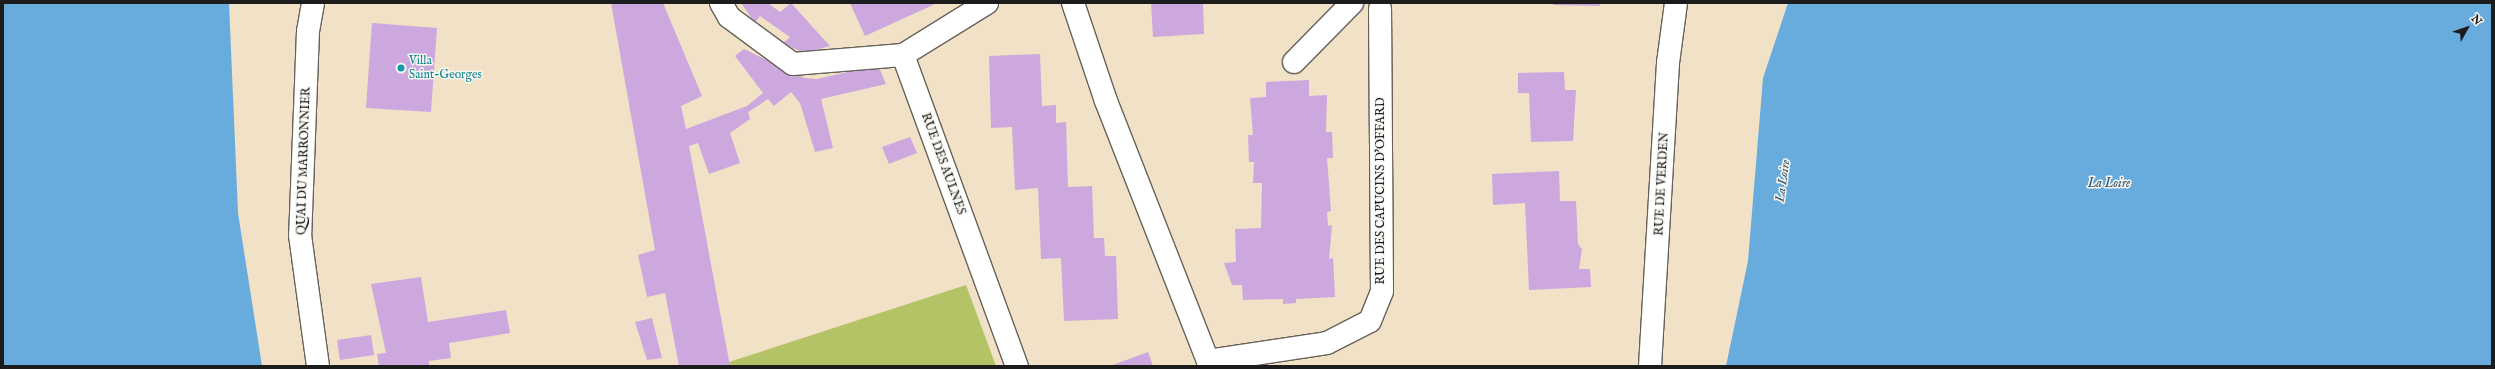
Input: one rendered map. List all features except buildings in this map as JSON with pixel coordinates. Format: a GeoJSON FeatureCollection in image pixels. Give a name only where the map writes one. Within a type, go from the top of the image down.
{"type":"FeatureCollection","features":[{"type":"Feature","properties":{"kind":"street","name":"QUAI DU MARRONNIER"},"geometry":{"type":"LineString","coordinates":[[313,3],[308,30],[300,235],[318,366]]}},
{"type":"Feature","properties":{"kind":"street"},"geometry":{"type":"LineString","coordinates":[[721,3],[729,17],[793,64],[903,55],[987,3]]}},
{"type":"Feature","properties":{"kind":"street","name":"RUE DES CAPUCINS D'OFFARD"},"geometry":{"type":"LineString","coordinates":[[1073,3],[1106,101],[1209,364],[1327,343],[1370,321],[1382,291],[1388,6],[1360,3]]}},
{"type":"Feature","properties":{"kind":"street"},"geometry":{"type":"LineString","coordinates":[[1294,62],[1352,3]]}},
{"type":"Feature","properties":{"kind":"street","name":"RUE DE VERDEN"},"geometry":{"type":"LineString","coordinates":[[1650,366],[1668,63],[1676,3]]}},
{"type":"Feature","properties":{"kind":"street","name":"RUE DES AULNES"},"geometry":{"type":"LineString","coordinates":[[903,55],[1017,366]]}},
{"type":"Feature","properties":{"kind":"green space"},"geometry":{"type":"Polygon","coordinates":[[[966,285],[996,366],[730,366],[729,362],[966,285]]]}},
{"type":"Feature","properties":{"kind":"water"},"geometry":{"type":"Polygon","coordinates":[[[3,3],[229,3],[238,213],[262,366],[3,366],[3,3]]]}},
{"type":"Feature","properties":{"kind":"water","name":"La Loire"},"geometry":{"type":"Polygon","coordinates":[[[1788,3],[2492,3],[2492,366],[1726,366],[1748,261],[1763,78],[1788,3]]]}},
{"type":"Feature","properties":{"kind":"place","name":"Villa Saint-Georges"},"geometry":{"type":"Point","coordinates":[401,68]}}]}
